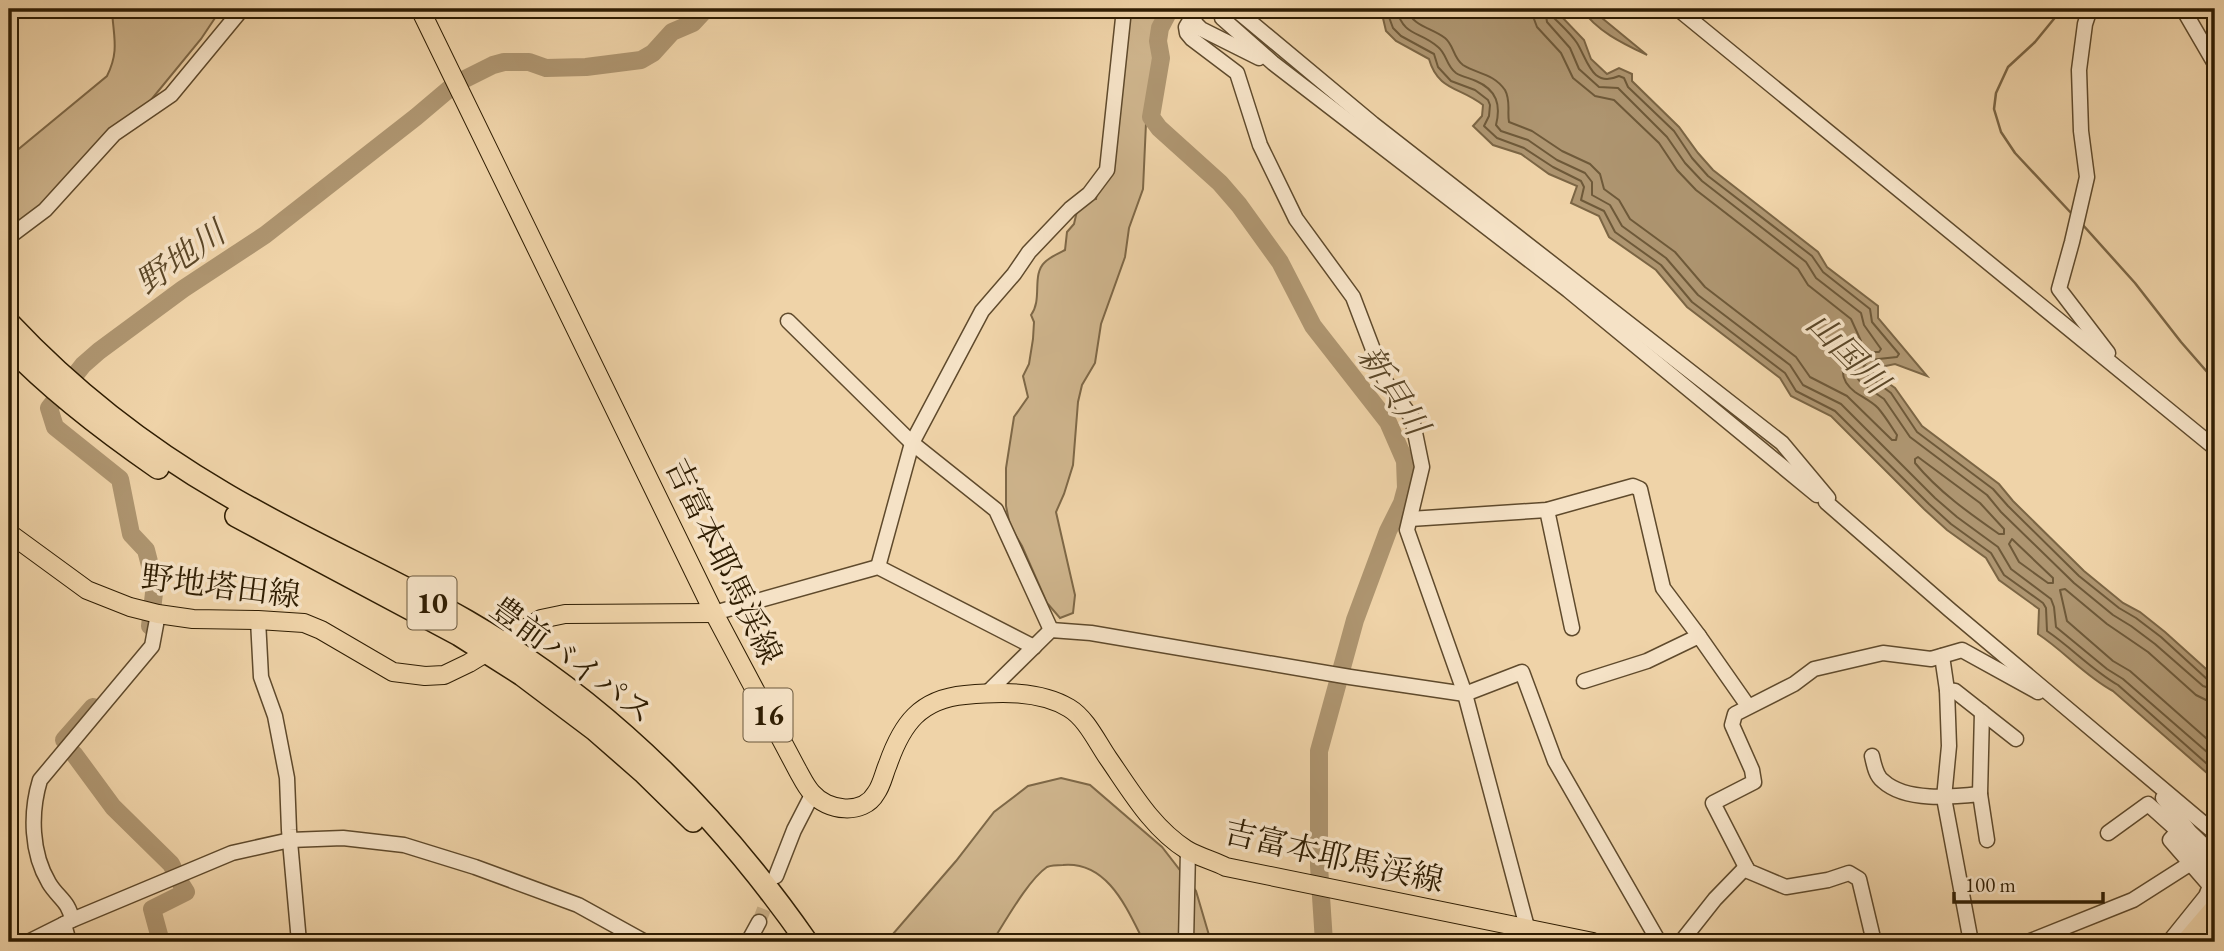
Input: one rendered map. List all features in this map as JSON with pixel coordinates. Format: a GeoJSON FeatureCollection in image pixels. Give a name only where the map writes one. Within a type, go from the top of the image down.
{"type":"FeatureCollection","features":[{"type":"Feature","properties":{"kind":"highway","name":"豊前バイパス"},"geometry":{"type":"LineString","coordinates":[[9,323],[79,390],[179,465],[225,494],[468,622],[494,647],[605,738],[670,798],[740,873],[790,942]]}},
{"type":"Feature","properties":{"kind":"highway","name":"豊前バイパス"},"geometry":{"type":"LineString","coordinates":[[9,346],[69,401],[171,477],[280,541],[459,635],[494,647],[569,689],[654,761],[699,806],[750,864],[807,942]]}},
{"type":"Feature","properties":{"kind":"main road","name":"吉富本耶馬渓線"},"geometry":{"type":"LineString","coordinates":[[420,9],[714,613],[797,771],[813,794],[826,805],[841,808],[860,807],[876,795],[897,737],[913,716],[929,704],[962,695],[1032,695],[1053,700],[1072,709],[1143,809],[1188,850],[1226,867],[1529,936],[1593,942]]}},
{"type":"Feature","properties":{"kind":"main road","name":"野地塔田線"},"geometry":{"type":"LineString","coordinates":[[9,533],[87,590],[130,607],[193,619],[304,623],[393,672],[425,676],[444,675],[469,663],[541,618],[565,614],[714,613]]}},
{"type":"Feature","properties":{"kind":"main road"},"geometry":{"type":"LineString","coordinates":[[2185,942],[2215,907]]}},
{"type":"Feature","properties":{"kind":"street"},"geometry":{"type":"LineString","coordinates":[[9,237],[45,210],[114,134],[171,95],[242,9]]}},
{"type":"Feature","properties":{"kind":"street"},"geometry":{"type":"LineString","coordinates":[[878,567],[912,443],[982,311],[1014,274],[1029,251],[1088,194],[1107,170],[1124,9]]}},
{"type":"Feature","properties":{"kind":"street"},"geometry":{"type":"LineString","coordinates":[[1235,9],[1373,124],[1782,443],[1828,498],[1826,502]]}},
{"type":"Feature","properties":{"kind":"street"},"geometry":{"type":"LineString","coordinates":[[1678,9],[2215,448]]}},
{"type":"Feature","properties":{"kind":"street"},"geometry":{"type":"LineString","coordinates":[[2090,9],[2085,24],[2079,70],[2081,131],[2087,177],[2059,289],[2123,372]]}},
{"type":"Feature","properties":{"kind":"street"},"geometry":{"type":"LineString","coordinates":[[2183,9],[2215,63]]}},
{"type":"Feature","properties":{"kind":"street"},"geometry":{"type":"LineString","coordinates":[[1273,63],[1201,29],[1195,15],[1186,27],[1192,39],[1237,73],[1260,145],[1296,219],[1353,297],[1385,381],[1412,418],[1422,467],[1407,530],[1465,694],[1529,936]]}},
{"type":"Feature","properties":{"kind":"street"},"geometry":{"type":"LineString","coordinates":[[1222,18],[1273,63],[1568,290],[1826,502],[2215,833]]}},
{"type":"Feature","properties":{"kind":"street"},"geometry":{"type":"LineString","coordinates":[[788,321],[912,443],[996,510],[1051,630]]}},
{"type":"Feature","properties":{"kind":"street"},"geometry":{"type":"LineString","coordinates":[[1410,519],[1547,510],[1633,486],[1640,489],[1663,589],[1748,706]]}},
{"type":"Feature","properties":{"kind":"street"},"geometry":{"type":"LineString","coordinates":[[1547,510],[1572,628]]}},
{"type":"Feature","properties":{"kind":"street"},"geometry":{"type":"LineString","coordinates":[[714,613],[878,567],[1034,647]]}},
{"type":"Feature","properties":{"kind":"street"},"geometry":{"type":"LineString","coordinates":[[69,942],[70,908],[50,885],[37,857],[34,835],[36,793],[40,780],[152,646],[158,614]]}},
{"type":"Feature","properties":{"kind":"street"},"geometry":{"type":"LineString","coordinates":[[258,620],[261,677],[275,716],[287,779],[299,942]]}},
{"type":"Feature","properties":{"kind":"street"},"geometry":{"type":"LineString","coordinates":[[986,694],[1051,630],[1091,633],[1465,694],[1522,672],[1556,764],[1659,942]]}},
{"type":"Feature","properties":{"kind":"street"},"geometry":{"type":"LineString","coordinates":[[1584,681],[1647,661],[1699,636]]}},
{"type":"Feature","properties":{"kind":"street"},"geometry":{"type":"LineString","coordinates":[[1874,942],[1859,879],[1849,873],[1828,880],[1786,887],[1748,871],[1713,803],[1754,782],[1752,770],[1732,725],[1735,714],[1794,684],[1814,669],[1883,653],[1931,659],[1962,650],[2046,697],[2052,695]]}},
{"type":"Feature","properties":{"kind":"street"},"geometry":{"type":"LineString","coordinates":[[1942,656],[1947,690],[1949,746],[1944,798],[1971,942]]}},
{"type":"Feature","properties":{"kind":"street"},"geometry":{"type":"LineString","coordinates":[[1947,690],[1955,691],[2016,739]]}},
{"type":"Feature","properties":{"kind":"street"},"geometry":{"type":"LineString","coordinates":[[1982,712],[1980,794],[1987,840]]}},
{"type":"Feature","properties":{"kind":"street"},"geometry":{"type":"LineString","coordinates":[[1872,756],[1881,780],[1895,789],[1944,798],[1980,794]]}},
{"type":"Feature","properties":{"kind":"street"},"geometry":{"type":"LineString","coordinates":[[2160,788],[2160,794],[2182,829],[2215,874]]}},
{"type":"Feature","properties":{"kind":"street"},"geometry":{"type":"LineString","coordinates":[[776,876],[794,830],[813,794]]}},
{"type":"Feature","properties":{"kind":"street"},"geometry":{"type":"LineString","coordinates":[[2108,834],[2148,804],[2215,856]]}},
{"type":"Feature","properties":{"kind":"street"},"geometry":{"type":"LineString","coordinates":[[2169,942],[2206,896],[2210,886],[2170,840],[2182,829]]}},
{"type":"Feature","properties":{"kind":"street"},"geometry":{"type":"LineString","coordinates":[[28,942],[68,922],[232,853],[290,840],[343,838],[404,845],[475,867],[578,905],[645,942]]}},
{"type":"Feature","properties":{"kind":"street"},"geometry":{"type":"LineString","coordinates":[[1185,942],[1188,850]]}},
{"type":"Feature","properties":{"kind":"street"},"geometry":{"type":"LineString","coordinates":[[2028,942],[2133,900],[2191,863]]}},
{"type":"Feature","properties":{"kind":"street"},"geometry":{"type":"LineString","coordinates":[[1681,942],[1715,898],[1746,867]]}},
{"type":"Feature","properties":{"kind":"street"},"geometry":{"type":"LineString","coordinates":[[748,942],[759,922]]}},
{"type":"Feature","properties":{"kind":"street"},"geometry":{"type":"LineString","coordinates":[[2204,942],[2215,929]]}},
{"type":"Feature","properties":{"kind":"shaded area"},"geometry":{"type":"Polygon","coordinates":[[[112,9],[221,9],[201,39],[146,106],[61,193],[9,232],[9,157],[107,76],[115,50],[112,9]]]}},
{"type":"Feature","properties":{"kind":"shaded area"},"geometry":{"type":"Polygon","coordinates":[[[1128,9],[1171,9],[1159,17],[1155,30],[1156,54],[1146,123],[1143,189],[1129,228],[1125,257],[1101,324],[1095,363],[1082,385],[1073,465],[1056,512],[1075,595],[1073,613],[1060,618],[1047,603],[1022,546],[1010,526],[1006,506],[1006,468],[1014,417],[1028,397],[1023,376],[1029,364],[1033,339],[1034,322],[1031,315],[1036,302],[1039,274],[1047,260],[1065,250],[1067,232],[1074,224],[1077,211],[1084,200],[1096,199],[1128,9]]]}},
{"type":"Feature","properties":{"kind":"shaded area"},"geometry":{"type":"Polygon","coordinates":[[[1061,778],[1090,785],[1162,847],[1196,891],[1211,942],[1144,942],[1123,902],[1104,879],[1079,866],[1053,865],[1032,881],[992,942],[886,942],[994,812],[1028,786],[1061,778]]]}},
{"type":"Feature","properties":{"kind":"water","name":"山国川"},"geometry":{"type":"Polygon","coordinates":[[[1373,9],[1562,9],[1560,15],[1584,40],[1591,59],[1607,74],[1619,68],[1632,74],[1632,81],[1679,127],[1713,170],[1818,252],[1827,267],[1878,306],[1878,318],[1927,376],[1895,364],[1876,368],[1864,366],[1895,388],[1922,426],[1999,484],[2084,571],[2123,603],[2140,612],[2165,632],[2215,677],[2215,780],[2113,691],[2038,634],[2039,609],[1999,580],[1986,558],[1947,530],[1924,509],[1831,416],[1791,396],[1780,378],[1687,307],[1656,270],[1609,237],[1599,216],[1571,203],[1577,186],[1549,174],[1521,154],[1493,145],[1473,126],[1482,116],[1483,105],[1444,83],[1429,59],[1396,41],[1386,31],[1382,14],[1373,9]]]}},
{"type":"Feature","properties":{"kind":"water"},"geometry":{"type":"Polygon","coordinates":[[[1582,9],[1591,9],[1647,55],[1603,30],[1582,9]]]}},
{"type":"Feature","properties":{"kind":"waterway","name":"野地川"},"geometry":{"type":"LineString","coordinates":[[150,626],[155,585],[146,550],[131,534],[120,479],[55,427],[49,408],[83,365],[183,289],[265,235],[455,84],[504,62],[529,62],[546,68],[586,67],[641,60],[653,53],[672,32],[693,23],[706,9]]}},
{"type":"Feature","properties":{"kind":"waterway","name":"新貝川"},"geometry":{"type":"LineString","coordinates":[[1170,9],[1160,28],[1158,41],[1161,58],[1151,117],[1159,128],[1220,183],[1239,205],[1280,262],[1313,326],[1388,422],[1405,461],[1406,488],[1402,503],[1388,531],[1355,620],[1319,751],[1319,866],[1324,942]]}},
{"type":"Feature","properties":{"kind":"waterway"},"geometry":{"type":"LineString","coordinates":[[2062,9],[2035,42],[2008,67],[1996,93],[1994,109],[2001,132],[2015,153],[2072,214]]}},
{"type":"Feature","properties":{"kind":"waterway"},"geometry":{"type":"LineString","coordinates":[[2082,224],[2135,283],[2215,381]]}},
{"type":"Feature","properties":{"kind":"waterway","name":"野地川"},"geometry":{"type":"LineString","coordinates":[[64,740],[93,707]]}},
{"type":"Feature","properties":{"kind":"waterway","name":"野地川"},"geometry":{"type":"LineString","coordinates":[[74,754],[113,807],[173,868]]}},
{"type":"Feature","properties":{"kind":"waterway","name":"野地川"},"geometry":{"type":"LineString","coordinates":[[161,942],[152,909],[186,892],[181,884]]}},
{"type":"Feature","properties":{"kind":"tunnel"},"geometry":{"type":"LineString","coordinates":[[759,922],[772,888]]}}]}
